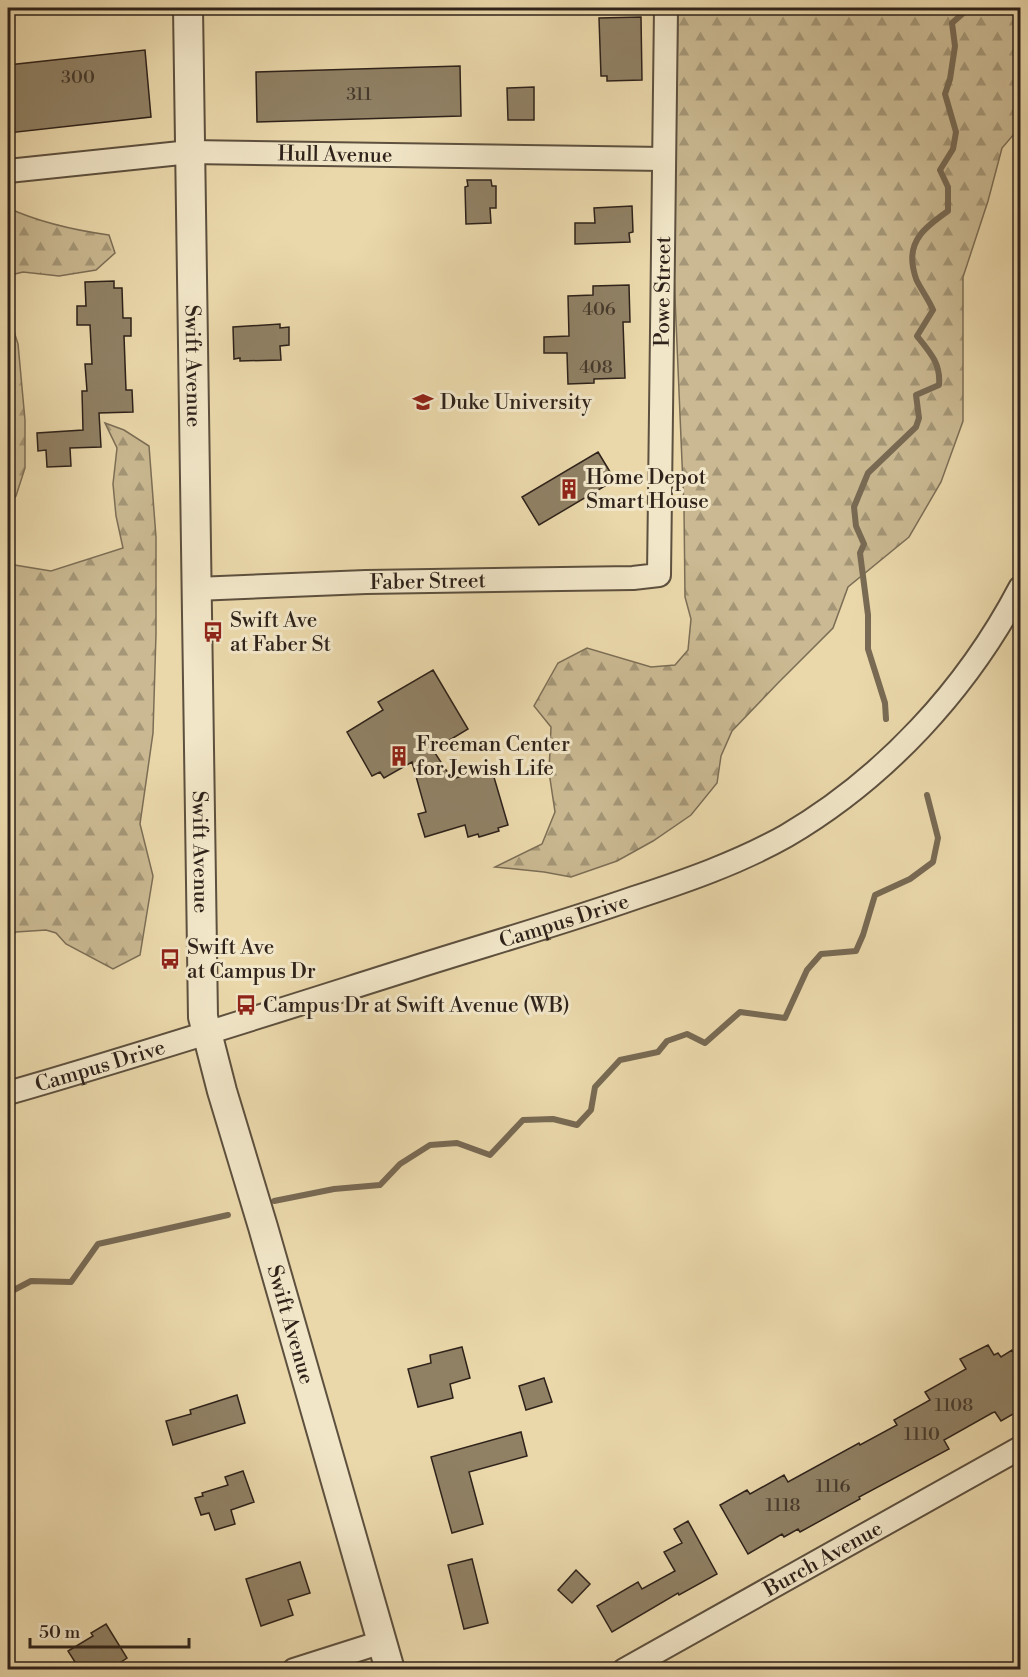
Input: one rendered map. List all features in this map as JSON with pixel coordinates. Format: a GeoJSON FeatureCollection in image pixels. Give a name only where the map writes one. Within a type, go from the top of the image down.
{"type":"FeatureCollection","features":[{"type":"Feature","properties":{"kind":"street","name":"Swift Avenue"},"geometry":{"type":"LineString","coordinates":[[188,8],[203,1006],[206,1033],[390,1670]]}},
{"type":"Feature","properties":{"kind":"street","name":"Powe Street"},"geometry":{"type":"LineString","coordinates":[[659,575],[666,8]]}},
{"type":"Feature","properties":{"kind":"street","name":"Hull Avenue"},"geometry":{"type":"LineString","coordinates":[[8,171],[190,152],[664,159]]}},
{"type":"Feature","properties":{"kind":"street","name":"Faber Street"},"geometry":{"type":"LineString","coordinates":[[196,589],[366,582],[633,578],[659,575]]}},
{"type":"Feature","properties":{"kind":"street","name":"Campus Drive"},"geometry":{"type":"LineString","coordinates":[[8,1093],[120,1061],[662,889],[744,857],[785,836],[855,788],[892,756],[931,717],[974,665],[1006,615],[1020,588]]}},
{"type":"Feature","properties":{"kind":"street","name":"Burch Avenue"},"geometry":{"type":"LineString","coordinates":[[624,1670],[1020,1448]]}},
{"type":"Feature","properties":{"kind":"street"},"geometry":{"type":"LineString","coordinates":[[294,1670],[382,1642]]}},
{"type":"Feature","properties":{"kind":"green space"},"geometry":{"type":"Polygon","coordinates":[[[678,8],[1020,8],[1020,127],[1002,148],[988,201],[963,277],[963,421],[941,482],[909,537],[848,587],[833,628],[732,731],[721,756],[717,783],[691,815],[653,841],[617,861],[571,877],[495,867],[542,844],[555,812],[549,772],[551,727],[534,706],[558,663],[587,648],[651,667],[675,665],[688,650],[691,619],[685,597],[684,509],[674,274],[678,8]]]}},
{"type":"Feature","properties":{"kind":"green space"},"geometry":{"type":"Polygon","coordinates":[[[8,208],[57,225],[109,235],[115,253],[96,270],[59,276],[23,272],[15,274],[8,288],[8,208]]]}},
{"type":"Feature","properties":{"kind":"green space"},"geometry":{"type":"Polygon","coordinates":[[[8,313],[18,344],[25,420],[25,468],[16,496],[8,507],[8,313]]]}},
{"type":"Feature","properties":{"kind":"green space"},"geometry":{"type":"Polygon","coordinates":[[[105,423],[124,430],[149,446],[156,537],[153,733],[140,824],[153,876],[140,955],[113,969],[66,944],[56,933],[46,930],[16,932],[8,937],[8,564],[51,571],[123,548],[116,516],[113,484],[117,448],[105,423]]]}},
{"type":"Feature","properties":{"kind":"building"},"geometry":{"type":"Polygon","coordinates":[[[641,17],[642,80],[607,81],[607,76],[601,76],[599,18],[641,17]]]}},
{"type":"Feature","properties":{"kind":"building"},"geometry":{"type":"Polygon","coordinates":[[[145,50],[151,117],[8,133],[8,65],[145,50]]]}},
{"type":"Feature","properties":{"kind":"building"},"geometry":{"type":"Polygon","coordinates":[[[460,66],[461,116],[257,122],[256,72],[460,66]]]}},
{"type":"Feature","properties":{"kind":"building"},"geometry":{"type":"Polygon","coordinates":[[[534,87],[534,120],[508,120],[507,88],[534,87]]]}},
{"type":"Feature","properties":{"kind":"building"},"geometry":{"type":"Polygon","coordinates":[[[467,180],[491,180],[492,186],[496,186],[496,208],[490,208],[491,223],[466,224],[465,187],[468,186],[467,180]]]}},
{"type":"Feature","properties":{"kind":"building"},"geometry":{"type":"Polygon","coordinates":[[[632,206],[633,232],[629,233],[630,242],[575,244],[575,223],[595,223],[594,208],[632,206]]]}},
{"type":"Feature","properties":{"kind":"building"},"geometry":{"type":"Polygon","coordinates":[[[114,281],[114,288],[122,288],[123,318],[131,318],[131,336],[124,336],[126,390],[132,390],[133,412],[99,413],[101,447],[70,448],[71,466],[47,467],[46,450],[38,451],[37,433],[83,430],[82,391],[87,391],[85,364],[92,364],[90,325],[77,325],[77,306],[86,306],[85,282],[114,281]]]}},
{"type":"Feature","properties":{"kind":"building"},"geometry":{"type":"Polygon","coordinates":[[[629,285],[630,322],[623,322],[625,378],[594,379],[594,383],[568,384],[567,353],[544,353],[544,337],[569,336],[568,296],[593,295],[593,286],[629,285]]]}},
{"type":"Feature","properties":{"kind":"building"},"geometry":{"type":"Polygon","coordinates":[[[280,324],[280,328],[289,327],[289,345],[280,346],[281,360],[240,361],[240,358],[234,359],[233,327],[280,324]]]}},
{"type":"Feature","properties":{"kind":"building","name":"Home Depot Smart House"},"geometry":{"type":"Polygon","coordinates":[[[598,452],[615,480],[539,525],[522,497],[598,452]]]}},
{"type":"Feature","properties":{"kind":"building","name":"Freeman Center for Jewish Life"},"geometry":{"type":"Polygon","coordinates":[[[433,670],[468,729],[433,750],[452,779],[491,767],[508,825],[498,828],[499,831],[479,837],[478,834],[468,837],[465,825],[425,837],[418,814],[426,812],[412,762],[384,778],[380,772],[372,776],[347,732],[383,710],[378,702],[433,670]]]}},
{"type":"Feature","properties":{"kind":"building"},"geometry":{"type":"Polygon","coordinates":[[[988,1345],[994,1355],[998,1353],[1001,1357],[1012,1350],[1020,1365],[1020,1410],[1001,1421],[995,1412],[992,1413],[944,1440],[949,1449],[859,1497],[860,1499],[800,1532],[798,1529],[784,1537],[782,1534],[748,1554],[720,1505],[747,1490],[750,1494],[784,1475],[788,1482],[897,1425],[894,1420],[930,1400],[925,1392],[966,1369],[960,1359],[988,1345]]]}},
{"type":"Feature","properties":{"kind":"building"},"geometry":{"type":"Polygon","coordinates":[[[462,1347],[470,1378],[450,1384],[453,1398],[418,1407],[408,1369],[431,1363],[430,1355],[462,1347]]]}},
{"type":"Feature","properties":{"kind":"building"},"geometry":{"type":"Polygon","coordinates":[[[544,1378],[552,1402],[526,1410],[519,1386],[544,1378]]]}},
{"type":"Feature","properties":{"kind":"building"},"geometry":{"type":"Polygon","coordinates":[[[237,1395],[245,1423],[173,1445],[166,1421],[191,1414],[190,1410],[237,1395]]]}},
{"type":"Feature","properties":{"kind":"building"},"geometry":{"type":"Polygon","coordinates":[[[521,1432],[527,1456],[469,1472],[483,1524],[452,1533],[431,1457],[521,1432]]]}},
{"type":"Feature","properties":{"kind":"building"},"geometry":{"type":"Polygon","coordinates":[[[243,1471],[254,1502],[231,1510],[235,1524],[215,1530],[209,1513],[201,1515],[195,1498],[203,1496],[202,1493],[228,1485],[225,1477],[243,1471]]]}},
{"type":"Feature","properties":{"kind":"building"},"geometry":{"type":"Polygon","coordinates":[[[688,1521],[717,1574],[679,1595],[678,1593],[612,1632],[597,1606],[638,1582],[642,1589],[675,1571],[664,1552],[682,1543],[674,1529],[688,1521]]]}},
{"type":"Feature","properties":{"kind":"building"},"geometry":{"type":"Polygon","coordinates":[[[472,1559],[488,1623],[464,1629],[448,1565],[472,1559]]]}},
{"type":"Feature","properties":{"kind":"building"},"geometry":{"type":"Polygon","coordinates":[[[300,1562],[310,1593],[288,1600],[293,1615],[261,1626],[246,1579],[300,1562]]]}},
{"type":"Feature","properties":{"kind":"building"},"geometry":{"type":"Polygon","coordinates":[[[576,1570],[590,1584],[572,1603],[558,1590],[576,1570]]]}},
{"type":"Feature","properties":{"kind":"building"},"geometry":{"type":"Polygon","coordinates":[[[106,1624],[127,1658],[109,1670],[80,1670],[68,1651],[93,1636],[91,1633],[106,1624]]]}},
{"type":"Feature","properties":{"kind":"waterway"},"geometry":{"type":"LineString","coordinates":[[886,719],[885,703],[868,649],[868,615],[860,553],[864,544],[856,526],[854,507],[868,473],[916,427],[919,418],[916,395],[939,385],[936,364],[917,336],[933,310],[916,279],[912,257],[916,241],[921,234],[948,211],[948,187],[940,170],[953,149],[956,132],[945,94],[950,79],[955,46],[952,23],[969,8]]}},
{"type":"Feature","properties":{"kind":"waterway"},"geometry":{"type":"LineString","coordinates":[[274,1201],[334,1189],[380,1185],[400,1164],[430,1145],[457,1143],[490,1155],[523,1120],[553,1119],[577,1125],[591,1110],[595,1087],[620,1060],[658,1052],[667,1041],[687,1034],[705,1043],[740,1012],[785,1018],[807,970],[821,954],[856,951],[875,895],[910,879],[933,862],[938,838],[927,795]]}},
{"type":"Feature","properties":{"kind":"waterway"},"geometry":{"type":"LineString","coordinates":[[8,1301],[12,1291],[31,1281],[71,1282],[98,1244],[228,1215]]}},
{"type":"Feature","properties":{"kind":"place","name":"Duke University"},"geometry":{"type":"Point","coordinates":[423,402]}},
{"type":"Feature","properties":{"kind":"place","name":"Home Depot Smart House"},"geometry":{"type":"Point","coordinates":[569,489]}},
{"type":"Feature","properties":{"kind":"place","name":"Swift Ave at Faber St"},"geometry":{"type":"Point","coordinates":[213,632]}},
{"type":"Feature","properties":{"kind":"place","name":"Freeman Center for Jewish Life"},"geometry":{"type":"Point","coordinates":[399,756]}},
{"type":"Feature","properties":{"kind":"place","name":"Swift Ave at Campus Dr"},"geometry":{"type":"Point","coordinates":[170,959]}},
{"type":"Feature","properties":{"kind":"place","name":"Campus Dr at Swift Avenue (WB)"},"geometry":{"type":"Point","coordinates":[246,1005]}}]}
